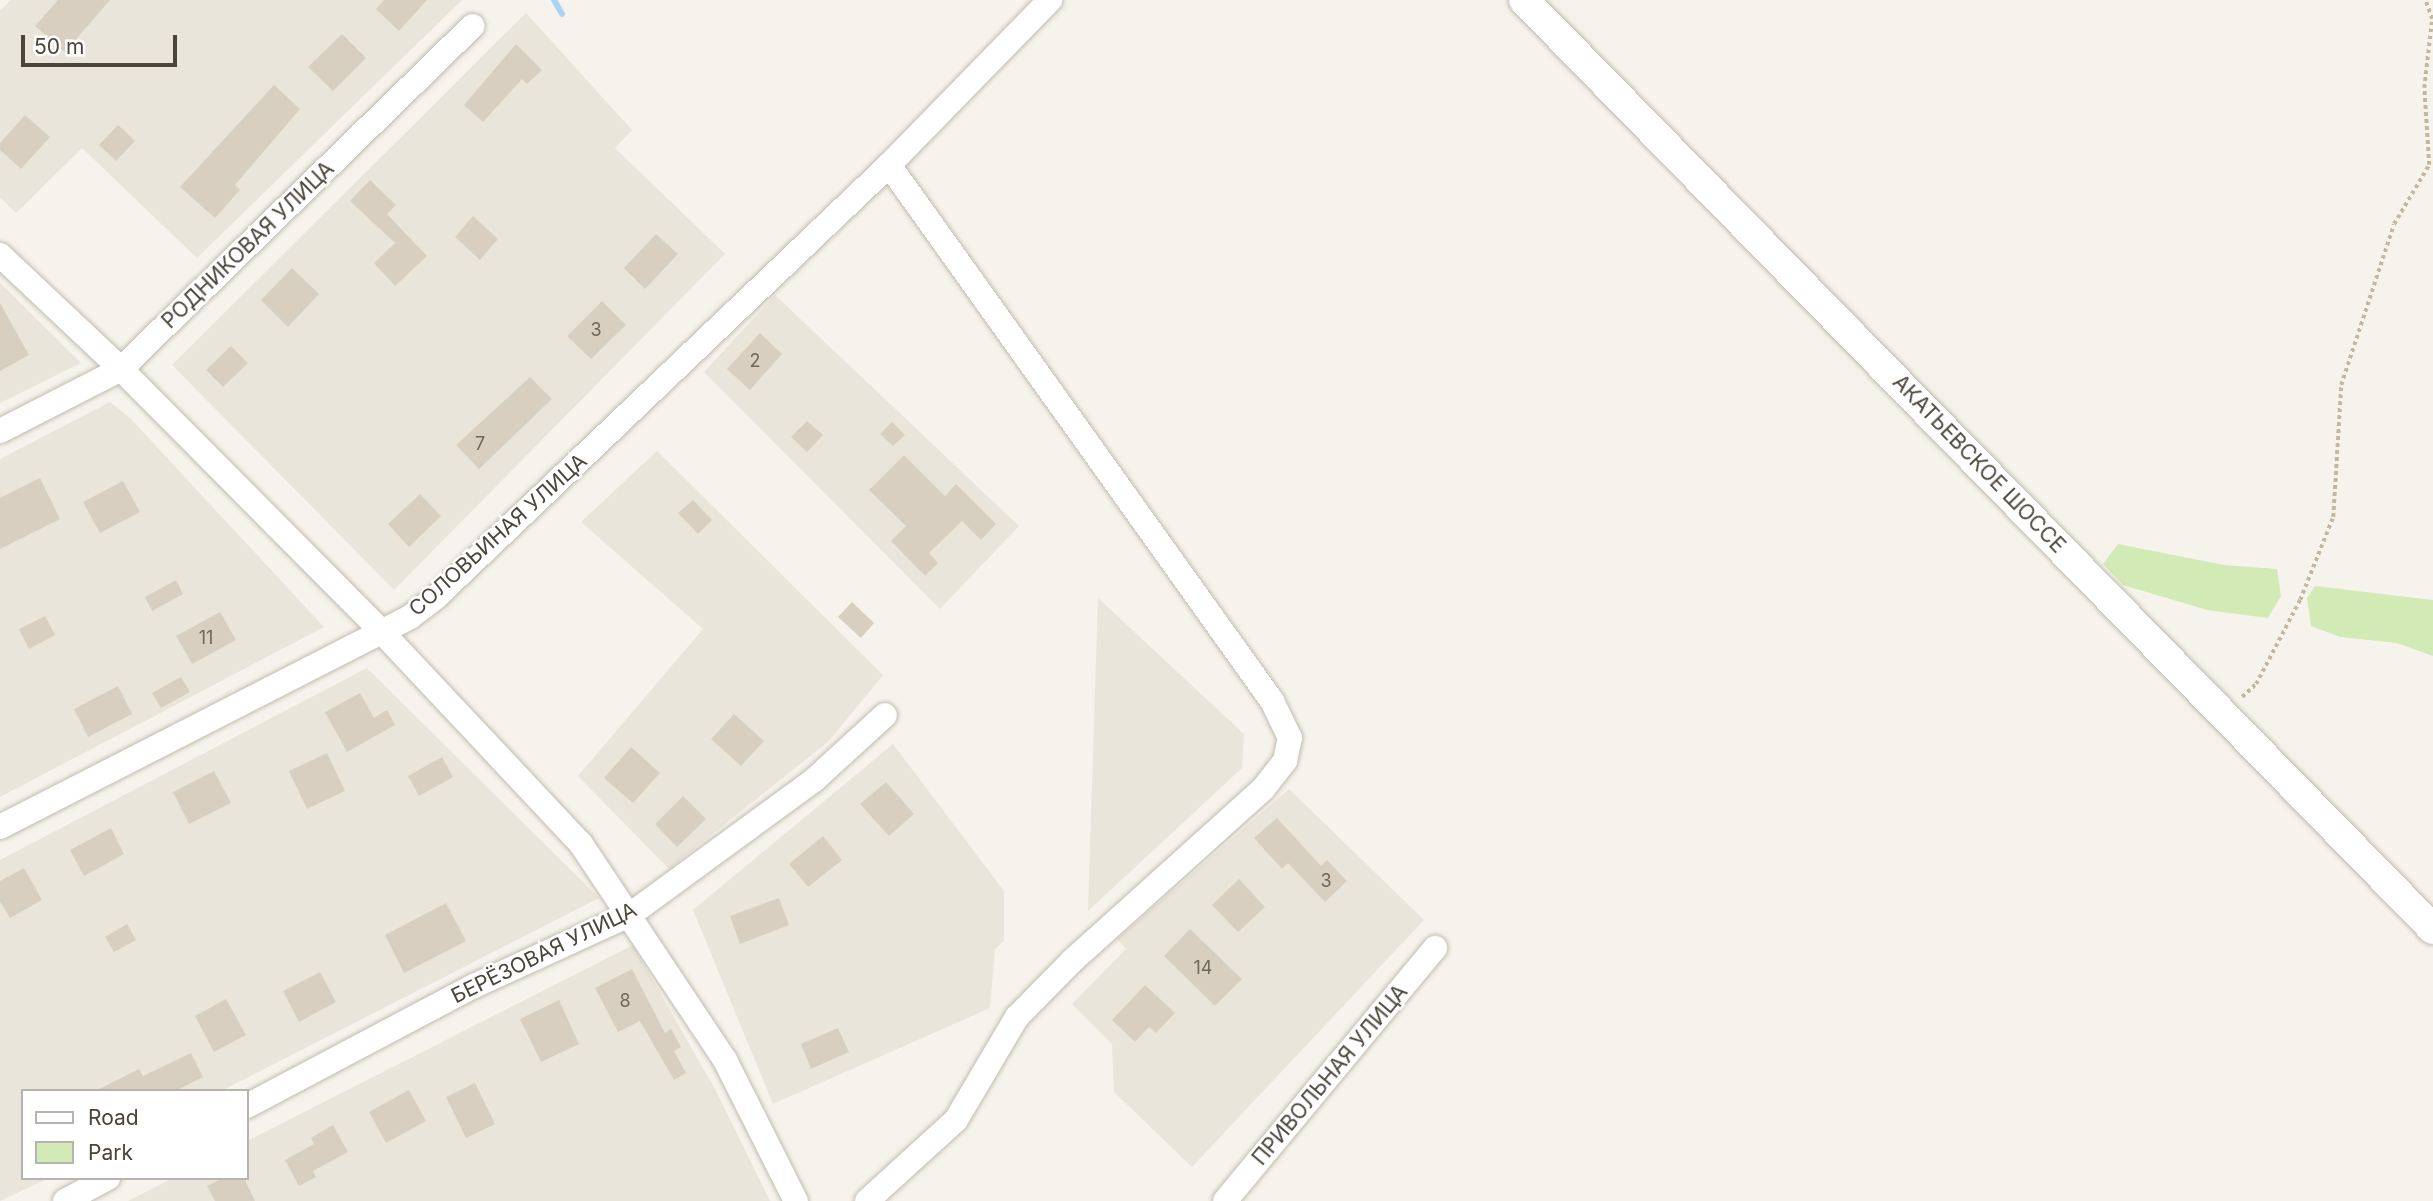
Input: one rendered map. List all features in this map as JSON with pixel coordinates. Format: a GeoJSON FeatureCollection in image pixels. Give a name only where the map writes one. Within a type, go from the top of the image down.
{"type":"FeatureCollection","features":[{"type":"Feature","properties":{"kind":"street","name":"СОЛОВЬИНАЯ УЛИЦА"},"geometry":{"type":"LineString","coordinates":[[0,827],[381,631],[435,598],[889,165],[1050,0]]}},
{"type":"Feature","properties":{"kind":"street","name":"АКАТЬЕВСКОЕ ШОССЕ"},"geometry":{"type":"LineString","coordinates":[[1524,0],[2433,929]]}},
{"type":"Feature","properties":{"kind":"street","name":"РОДНИКОВАЯ УЛИЦА"},"geometry":{"type":"LineString","coordinates":[[0,431],[121,369],[472,26]]}},
{"type":"Feature","properties":{"kind":"street"},"geometry":{"type":"LineString","coordinates":[[867,1201],[956,1120],[1017,1017],[1072,961],[1264,789],[1285,761],[1290,738],[1272,701],[889,165]]}},
{"type":"Feature","properties":{"kind":"street"},"geometry":{"type":"LineString","coordinates":[[0,255],[121,369],[381,631],[580,844],[631,914],[725,1060],[796,1201]]}},
{"type":"Feature","properties":{"kind":"street","name":"БЕРЁЗОВАЯ УЛИЦА"},"geometry":{"type":"LineString","coordinates":[[248,1105],[474,986],[631,914],[814,780],[885,715]]}},
{"type":"Feature","properties":{"kind":"street","name":"ПРИВОЛЬНАЯ УЛИЦА"},"geometry":{"type":"LineString","coordinates":[[1225,1201],[1434,948]]}},
{"type":"Feature","properties":{"kind":"street"},"geometry":{"type":"LineString","coordinates":[[65,1201],[104,1180]]}},
{"type":"Feature","properties":{"kind":"path"},"geometry":{"type":"LineString","coordinates":[[2224,715],[2256,684],[2300,600],[2333,517],[2341,385],[2394,224],[2429,165],[2424,88],[2432,19],[2425,0]]}},
{"type":"Feature","properties":{"kind":"shaded area"},"geometry":{"type":"Polygon","coordinates":[[[11,0],[462,0],[197,258],[82,148],[16,213],[0,197],[0,11],[11,0]]]}},
{"type":"Feature","properties":{"kind":"shaded area"},"geometry":{"type":"Polygon","coordinates":[[[526,13],[632,130],[615,148],[725,254],[394,590],[172,365],[526,13]]]}},
{"type":"Feature","properties":{"kind":"shaded area"},"geometry":{"type":"Polygon","coordinates":[[[0,283],[81,363],[0,403],[0,283]]]}},
{"type":"Feature","properties":{"kind":"shaded area"},"geometry":{"type":"Polygon","coordinates":[[[775,295],[1019,526],[940,609],[704,372],[775,295]]]}},
{"type":"Feature","properties":{"kind":"shaded area"},"geometry":{"type":"Polygon","coordinates":[[[110,402],[130,418],[324,627],[0,797],[0,459],[110,402]]]}},
{"type":"Feature","properties":{"kind":"shaded area"},"geometry":{"type":"Polygon","coordinates":[[[657,451],[883,675],[829,741],[669,869],[578,776],[703,629],[581,522],[657,451]]]}},
{"type":"Feature","properties":{"kind":"shaded area"},"geometry":{"type":"Polygon","coordinates":[[[1098,598],[1244,734],[1242,768],[1088,911],[1098,598]]]}},
{"type":"Feature","properties":{"kind":"shaded area"},"geometry":{"type":"Polygon","coordinates":[[[367,668],[599,898],[225,1089],[21,1089],[21,1180],[45,1180],[0,1201],[0,860],[367,668]]]}},
{"type":"Feature","properties":{"kind":"shaded area"},"geometry":{"type":"Polygon","coordinates":[[[893,744],[1004,891],[1004,941],[995,949],[990,1008],[773,1104],[693,910],[893,744]]]}},
{"type":"Feature","properties":{"kind":"shaded area"},"geometry":{"type":"Polygon","coordinates":[[[1289,789],[1424,920],[1192,1167],[1114,1092],[1112,1044],[1072,1004],[1126,949],[1117,939],[1289,789]]]}},
{"type":"Feature","properties":{"kind":"shaded area"},"geometry":{"type":"Polygon","coordinates":[[[633,945],[716,1091],[770,1201],[128,1201],[169,1180],[248,1180],[248,1140],[633,945]]]}},
{"type":"Feature","properties":{"kind":"green space"},"geometry":{"type":"Polygon","coordinates":[[[2118,544],[2224,565],[2277,569],[2281,596],[2268,618],[2207,610],[2123,585],[2103,564],[2118,544]]]}},
{"type":"Feature","properties":{"kind":"green space"},"geometry":{"type":"Polygon","coordinates":[[[2315,586],[2433,600],[2433,656],[2397,643],[2340,637],[2311,626],[2307,598],[2315,586]]]}},
{"type":"Feature","properties":{"kind":"building"},"geometry":{"type":"Polygon","coordinates":[[[58,0],[110,0],[65,52],[35,26],[58,0]]]}},
{"type":"Feature","properties":{"kind":"building"},"geometry":{"type":"Polygon","coordinates":[[[384,0],[427,0],[399,31],[376,9],[384,0]]]}},
{"type":"Feature","properties":{"kind":"building"},"geometry":{"type":"Polygon","coordinates":[[[342,34],[366,58],[333,91],[308,67],[342,34]]]}},
{"type":"Feature","properties":{"kind":"building"},"geometry":{"type":"Polygon","coordinates":[[[516,44],[542,70],[527,84],[522,79],[483,122],[464,105],[516,44]]]}},
{"type":"Feature","properties":{"kind":"building"},"geometry":{"type":"Polygon","coordinates":[[[274,85],[300,109],[235,185],[240,190],[215,218],[180,187],[274,85]]]}},
{"type":"Feature","properties":{"kind":"building"},"geometry":{"type":"Polygon","coordinates":[[[25,115],[50,137],[21,169],[0,150],[0,143],[25,115]]]}},
{"type":"Feature","properties":{"kind":"building"},"geometry":{"type":"Polygon","coordinates":[[[118,125],[135,141],[116,161],[99,145],[118,125]]]}},
{"type":"Feature","properties":{"kind":"building"},"geometry":{"type":"Polygon","coordinates":[[[370,180],[396,205],[387,214],[427,256],[395,286],[374,263],[395,243],[350,201],[370,180]]]}},
{"type":"Feature","properties":{"kind":"building"},"geometry":{"type":"Polygon","coordinates":[[[473,216],[498,239],[480,260],[455,237],[473,216]]]}},
{"type":"Feature","properties":{"kind":"building"},"geometry":{"type":"Polygon","coordinates":[[[656,234],[678,254],[645,289],[624,268],[656,234]]]}},
{"type":"Feature","properties":{"kind":"building"},"geometry":{"type":"Polygon","coordinates":[[[292,268],[319,294],[288,327],[261,300],[292,268]]]}},
{"type":"Feature","properties":{"kind":"building"},"geometry":{"type":"Polygon","coordinates":[[[602,301],[626,325],[591,359],[567,336],[602,301]]]}},
{"type":"Feature","properties":{"kind":"building"},"geometry":{"type":"Polygon","coordinates":[[[0,303],[29,355],[0,371],[0,303]]]}},
{"type":"Feature","properties":{"kind":"building"},"geometry":{"type":"Polygon","coordinates":[[[760,333],[782,354],[750,390],[727,369],[760,333]]]}},
{"type":"Feature","properties":{"kind":"building"},"geometry":{"type":"Polygon","coordinates":[[[231,346],[248,363],[223,387],[206,370],[231,346]]]}},
{"type":"Feature","properties":{"kind":"building"},"geometry":{"type":"Polygon","coordinates":[[[530,377],[552,399],[479,469],[456,445],[530,377]]]}},
{"type":"Feature","properties":{"kind":"building"},"geometry":{"type":"Polygon","coordinates":[[[807,421],[823,435],[807,452],[791,437],[807,421]]]}},
{"type":"Feature","properties":{"kind":"building"},"geometry":{"type":"Polygon","coordinates":[[[892,422],[905,435],[893,446],[880,434],[892,422]]]}},
{"type":"Feature","properties":{"kind":"building"},"geometry":{"type":"Polygon","coordinates":[[[904,455],[945,496],[956,484],[996,524],[981,540],[962,521],[929,553],[938,563],[925,576],[891,541],[906,526],[869,490],[904,455]]]}},
{"type":"Feature","properties":{"kind":"building"},"geometry":{"type":"Polygon","coordinates":[[[40,478],[60,519],[0,549],[0,498],[40,478]]]}},
{"type":"Feature","properties":{"kind":"building"},"geometry":{"type":"Polygon","coordinates":[[[123,481],[140,512],[100,533],[83,502],[123,481]]]}},
{"type":"Feature","properties":{"kind":"building"},"geometry":{"type":"Polygon","coordinates":[[[420,494],[441,516],[409,547],[388,524],[420,494]]]}},
{"type":"Feature","properties":{"kind":"building"},"geometry":{"type":"Polygon","coordinates":[[[693,500],[712,520],[698,534],[678,513],[693,500]]]}},
{"type":"Feature","properties":{"kind":"building"},"geometry":{"type":"Polygon","coordinates":[[[176,580],[183,594],[152,611],[145,597],[176,580]]]}},
{"type":"Feature","properties":{"kind":"building"},"geometry":{"type":"Polygon","coordinates":[[[852,602],[874,623],[861,638],[838,617],[852,602]]]}},
{"type":"Feature","properties":{"kind":"building"},"geometry":{"type":"Polygon","coordinates":[[[220,612],[236,640],[192,664],[176,636],[220,612]]]}},
{"type":"Feature","properties":{"kind":"building"},"geometry":{"type":"Polygon","coordinates":[[[45,616],[55,635],[29,649],[19,629],[45,616]]]}},
{"type":"Feature","properties":{"kind":"building"},"geometry":{"type":"Polygon","coordinates":[[[181,677],[190,692],[161,708],[152,693],[181,677]]]}},
{"type":"Feature","properties":{"kind":"building"},"geometry":{"type":"Polygon","coordinates":[[[118,686],[132,714],[88,737],[74,709],[118,686]]]}},
{"type":"Feature","properties":{"kind":"building"},"geometry":{"type":"Polygon","coordinates":[[[360,693],[374,718],[387,710],[395,725],[347,752],[325,712],[360,693]]]}},
{"type":"Feature","properties":{"kind":"building"},"geometry":{"type":"Polygon","coordinates":[[[734,714],[764,741],[741,766],[711,739],[734,714]]]}},
{"type":"Feature","properties":{"kind":"building"},"geometry":{"type":"Polygon","coordinates":[[[631,747],[660,773],[633,803],[604,778],[631,747]]]}},
{"type":"Feature","properties":{"kind":"building"},"geometry":{"type":"Polygon","coordinates":[[[327,753],[345,791],[307,809],[289,771],[327,753]]]}},
{"type":"Feature","properties":{"kind":"building"},"geometry":{"type":"Polygon","coordinates":[[[442,757],[453,777],[419,796],[408,776],[442,757]]]}},
{"type":"Feature","properties":{"kind":"building"},"geometry":{"type":"Polygon","coordinates":[[[214,771],[231,803],[189,824],[173,792],[214,771]]]}},
{"type":"Feature","properties":{"kind":"building"},"geometry":{"type":"Polygon","coordinates":[[[886,782],[914,814],[889,836],[860,804],[886,782]]]}},
{"type":"Feature","properties":{"kind":"building"},"geometry":{"type":"Polygon","coordinates":[[[683,796],[706,819],[677,847],[655,824],[683,796]]]}},
{"type":"Feature","properties":{"kind":"building"},"geometry":{"type":"Polygon","coordinates":[[[1277,818],[1321,866],[1327,860],[1347,881],[1325,902],[1288,863],[1282,869],[1254,838],[1277,818]]]}},
{"type":"Feature","properties":{"kind":"building"},"geometry":{"type":"Polygon","coordinates":[[[111,828],[124,854],[84,876],[70,850],[111,828]]]}},
{"type":"Feature","properties":{"kind":"building"},"geometry":{"type":"Polygon","coordinates":[[[823,836],[842,860],[808,887],[789,864],[823,836]]]}},
{"type":"Feature","properties":{"kind":"building"},"geometry":{"type":"Polygon","coordinates":[[[24,868],[42,900],[10,918],[0,901],[0,881],[24,868]]]}},
{"type":"Feature","properties":{"kind":"building"},"geometry":{"type":"Polygon","coordinates":[[[1239,879],[1265,907],[1238,932],[1212,905],[1239,879]]]}},
{"type":"Feature","properties":{"kind":"building"},"geometry":{"type":"Polygon","coordinates":[[[779,898],[789,925],[740,944],[730,916],[779,898]]]}},
{"type":"Feature","properties":{"kind":"building"},"geometry":{"type":"Polygon","coordinates":[[[446,903],[466,941],[404,973],[385,935],[446,903]]]}},
{"type":"Feature","properties":{"kind":"building"},"geometry":{"type":"Polygon","coordinates":[[[127,924],[136,940],[114,952],[105,937],[127,924]]]}},
{"type":"Feature","properties":{"kind":"building"},"geometry":{"type":"Polygon","coordinates":[[[1190,929],[1242,979],[1215,1006],[1164,956],[1190,929]]]}},
{"type":"Feature","properties":{"kind":"building"},"geometry":{"type":"Polygon","coordinates":[[[632,969],[665,1033],[671,1029],[681,1047],[674,1051],[686,1073],[674,1080],[640,1021],[618,1032],[595,988],[632,969]]]}},
{"type":"Feature","properties":{"kind":"building"},"geometry":{"type":"Polygon","coordinates":[[[320,972],[336,1002],[299,1022],[283,991],[320,972]]]}},
{"type":"Feature","properties":{"kind":"building"},"geometry":{"type":"Polygon","coordinates":[[[1145,985],[1175,1013],[1156,1033],[1149,1027],[1135,1042],[1112,1020],[1145,985]]]}},
{"type":"Feature","properties":{"kind":"building"},"geometry":{"type":"Polygon","coordinates":[[[226,999],[246,1035],[214,1052],[195,1016],[226,999]]]}},
{"type":"Feature","properties":{"kind":"building"},"geometry":{"type":"Polygon","coordinates":[[[559,1000],[579,1044],[541,1062],[520,1019],[559,1000]]]}},
{"type":"Feature","properties":{"kind":"building"},"geometry":{"type":"Polygon","coordinates":[[[838,1028],[849,1052],[811,1069],[801,1044],[838,1028]]]}},
{"type":"Feature","properties":{"kind":"building"},"geometry":{"type":"Polygon","coordinates":[[[191,1053],[203,1077],[179,1089],[99,1089],[139,1069],[143,1076],[191,1053]]]}},
{"type":"Feature","properties":{"kind":"building"},"geometry":{"type":"Polygon","coordinates":[[[475,1083],[495,1124],[466,1138],[446,1097],[475,1083]]]}},
{"type":"Feature","properties":{"kind":"building"},"geometry":{"type":"Polygon","coordinates":[[[409,1090],[426,1121],[386,1143],[369,1112],[409,1090]]]}},
{"type":"Feature","properties":{"kind":"building"},"geometry":{"type":"Polygon","coordinates":[[[333,1125],[348,1152],[313,1171],[316,1177],[299,1186],[285,1160],[314,1144],[311,1138],[333,1125]]]}},
{"type":"Feature","properties":{"kind":"building"},"geometry":{"type":"Polygon","coordinates":[[[219,1180],[245,1180],[255,1201],[215,1201],[207,1186],[219,1180]]]}},
{"type":"Feature","properties":{"kind":"waterway"},"geometry":{"type":"LineString","coordinates":[[554,0],[562,14]]}}]}
